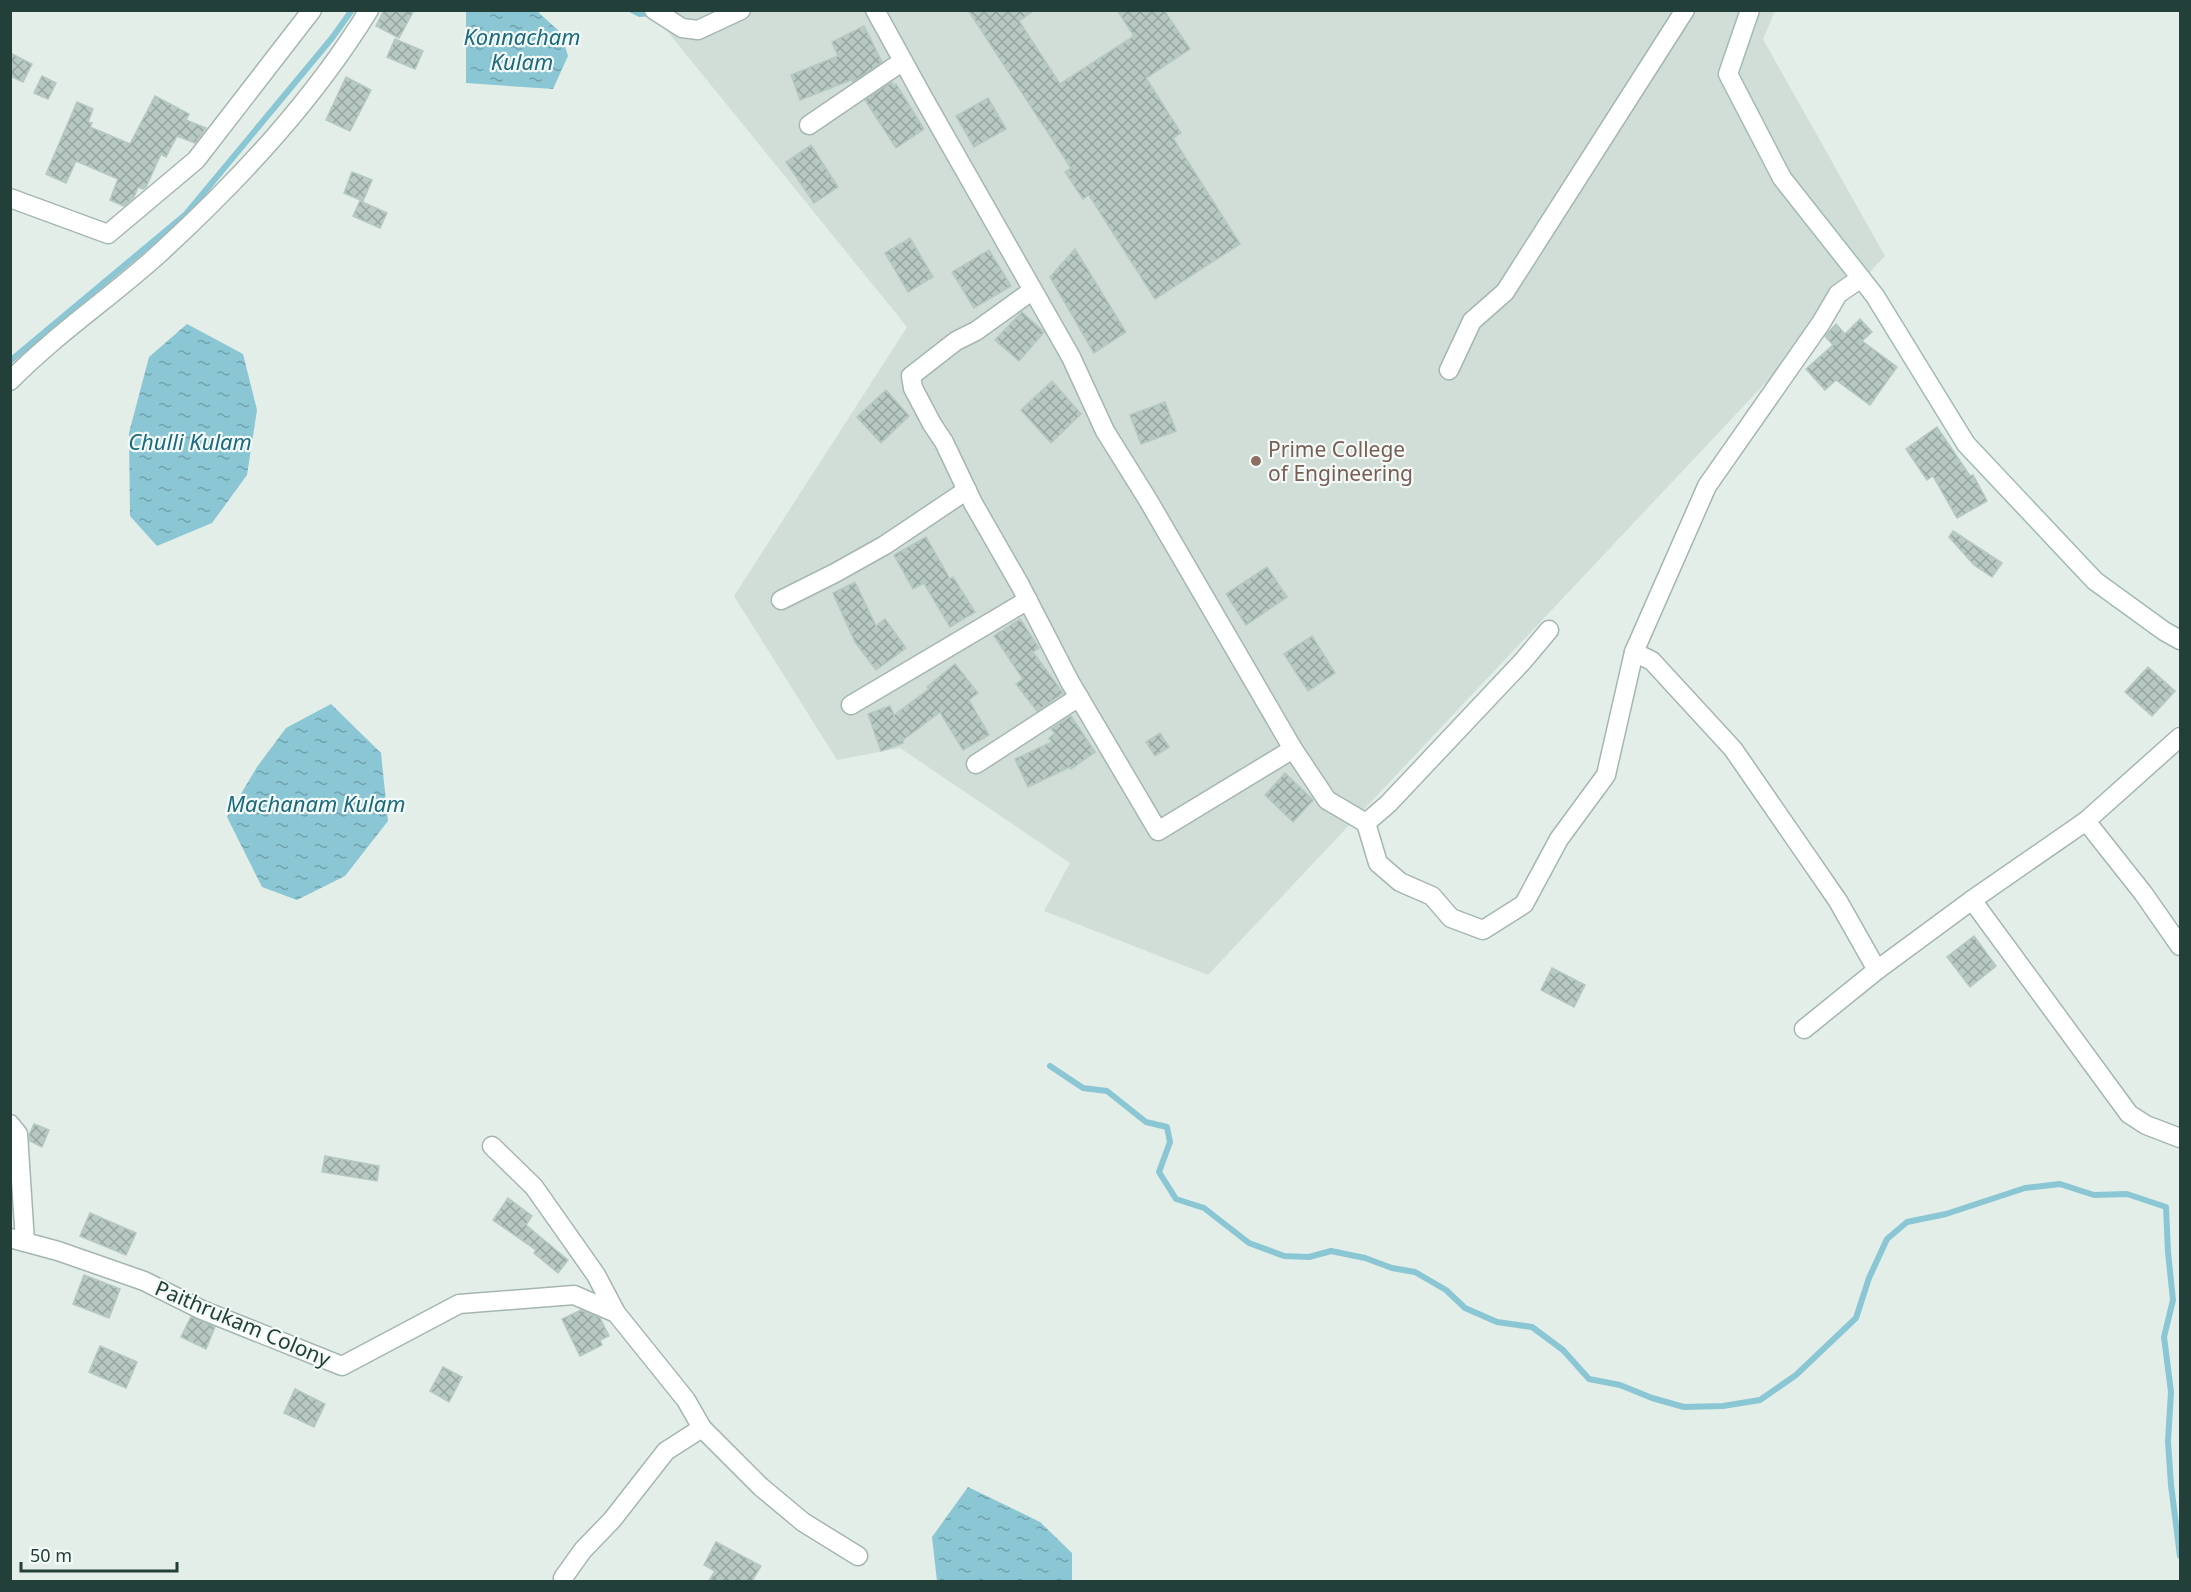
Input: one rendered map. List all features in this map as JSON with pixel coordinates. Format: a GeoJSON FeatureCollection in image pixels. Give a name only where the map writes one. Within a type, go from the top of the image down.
{"type":"FeatureCollection","features":[{"type":"Feature","properties":{"kind":"street"},"geometry":{"type":"LineString","coordinates":[[10,198],[108,234],[196,160],[312,10]]}},
{"type":"Feature","properties":{"kind":"street"},"geometry":{"type":"LineString","coordinates":[[10,381],[33,359],[162,252],[250,164],[280,132],[328,72],[369,10]]}},
{"type":"Feature","properties":{"kind":"street"},"geometry":{"type":"LineString","coordinates":[[661,14],[682,28],[698,30],[741,10]]}},
{"type":"Feature","properties":{"kind":"street"},"geometry":{"type":"LineString","coordinates":[[875,10],[1071,357],[1104,431],[1148,500],[1293,749],[1327,800],[1366,823],[1378,862],[1400,882],[1432,896],[1451,918],[1483,930],[1524,904],[1559,839],[1606,775],[1634,652],[1707,486],[1821,324],[1838,294],[1861,278]]}},
{"type":"Feature","properties":{"kind":"street"},"geometry":{"type":"LineString","coordinates":[[1449,370],[1472,321],[1505,292],[1685,10]]}},
{"type":"Feature","properties":{"kind":"street"},"geometry":{"type":"LineString","coordinates":[[1750,10],[1728,74],[1782,178],[1875,296],[1966,444],[2095,581],[2164,631],[2181,640]]}},
{"type":"Feature","properties":{"kind":"street"},"geometry":{"type":"LineString","coordinates":[[809,125],[903,61]]}},
{"type":"Feature","properties":{"kind":"street"},"geometry":{"type":"LineString","coordinates":[[1033,290],[976,331],[956,341],[911,376],[913,388],[944,442],[967,490],[1078,697],[1158,831],[1293,749]]}},
{"type":"Feature","properties":{"kind":"street"},"geometry":{"type":"LineString","coordinates":[[781,600],[885,545],[967,490]]}},
{"type":"Feature","properties":{"kind":"street"},"geometry":{"type":"LineString","coordinates":[[851,705],[1028,600]]}},
{"type":"Feature","properties":{"kind":"street"},"geometry":{"type":"LineString","coordinates":[[1366,823],[1388,804],[1523,661],[1549,630]]}},
{"type":"Feature","properties":{"kind":"street"},"geometry":{"type":"LineString","coordinates":[[1634,652],[1652,661],[1733,749],[1838,901],[1876,970]]}},
{"type":"Feature","properties":{"kind":"street"},"geometry":{"type":"LineString","coordinates":[[976,764],[1078,697]]}},
{"type":"Feature","properties":{"kind":"street"},"geometry":{"type":"LineString","coordinates":[[1804,1029],[1876,970],[2086,820],[2181,737]]}},
{"type":"Feature","properties":{"kind":"street"},"geometry":{"type":"LineString","coordinates":[[2086,820],[2181,946]]}},
{"type":"Feature","properties":{"kind":"street"},"geometry":{"type":"LineString","coordinates":[[1972,900],[2129,1114],[2146,1125],[2181,1138]]}},
{"type":"Feature","properties":{"kind":"street"},"geometry":{"type":"LineString","coordinates":[[10,1124],[18,1134],[18,1240]]}},
{"type":"Feature","properties":{"kind":"street"},"geometry":{"type":"LineString","coordinates":[[492,1146],[534,1187],[596,1275],[616,1313]]}},
{"type":"Feature","properties":{"kind":"street","name":"Paithrukam Colony"},"geometry":{"type":"LineString","coordinates":[[18,1240],[144,1281],[202,1310],[342,1365],[459,1304],[574,1295],[616,1313],[686,1400],[702,1428],[761,1487],[803,1522],[858,1556]]}},
{"type":"Feature","properties":{"kind":"street"},"geometry":{"type":"LineString","coordinates":[[574,1295],[596,1275]]}},
{"type":"Feature","properties":{"kind":"street"},"geometry":{"type":"LineString","coordinates":[[564,1578],[583,1550],[612,1520],[666,1452],[702,1428]]}},
{"type":"Feature","properties":{"kind":"shaded area","name":"Prime College of Engineering"},"geometry":{"type":"Polygon","coordinates":[[[677,10],[1775,11],[1763,39],[1885,256],[1208,975],[1044,911],[1070,863],[900,748],[837,760],[734,596],[907,327],[659,21],[677,10]]]}},
{"type":"Feature","properties":{"kind":"water","name":"Konnacham Kulam"},"geometry":{"type":"Polygon","coordinates":[[[466,11],[537,11],[561,33],[568,56],[553,89],[466,83],[466,11]]]}},
{"type":"Feature","properties":{"kind":"water","name":"Chulli Kulam"},"geometry":{"type":"Polygon","coordinates":[[[187,324],[243,354],[257,410],[247,475],[212,523],[157,546],[130,516],[129,433],[149,357],[187,324]]]}},
{"type":"Feature","properties":{"kind":"water","name":"Machanam Kulam"},"geometry":{"type":"Polygon","coordinates":[[[331,704],[381,753],[388,821],[345,876],[297,900],[262,887],[227,817],[257,767],[286,728],[331,704]]]}},
{"type":"Feature","properties":{"kind":"water"},"geometry":{"type":"Polygon","coordinates":[[[968,1487],[1040,1522],[1072,1553],[1072,1581],[937,1581],[932,1537],[968,1487]]]}},
{"type":"Feature","properties":{"kind":"building"},"geometry":{"type":"Polygon","coordinates":[[[384,10],[414,10],[399,38],[376,26],[384,10]]]}},
{"type":"Feature","properties":{"kind":"building"},"geometry":{"type":"Polygon","coordinates":[[[968,10],[1035,10],[1019,21],[1060,84],[1134,36],[1117,10],[1164,10],[1190,49],[1146,78],[1181,133],[1173,138],[1240,244],[1155,299],[1089,195],[1083,199],[1065,172],[1071,168],[968,10]]]}},
{"type":"Feature","properties":{"kind":"building"},"geometry":{"type":"Polygon","coordinates":[[[864,26],[882,62],[853,82],[851,80],[800,100],[791,75],[838,56],[832,42],[864,26]]]}},
{"type":"Feature","properties":{"kind":"building"},"geometry":{"type":"Polygon","coordinates":[[[395,39],[423,51],[415,69],[387,57],[395,39]]]}},
{"type":"Feature","properties":{"kind":"building"},"geometry":{"type":"Polygon","coordinates":[[[10,53],[32,64],[23,82],[10,76],[10,53]]]}},
{"type":"Feature","properties":{"kind":"building"},"geometry":{"type":"Polygon","coordinates":[[[42,76],[56,83],[48,99],[34,93],[42,76]]]}},
{"type":"Feature","properties":{"kind":"building"},"geometry":{"type":"Polygon","coordinates":[[[346,77],[371,90],[350,131],[326,120],[346,77]]]}},
{"type":"Feature","properties":{"kind":"building"},"geometry":{"type":"Polygon","coordinates":[[[892,82],[894,86],[896,84],[924,129],[896,148],[865,100],[892,82]]]}},
{"type":"Feature","properties":{"kind":"building"},"geometry":{"type":"Polygon","coordinates":[[[155,96],[189,114],[186,120],[206,128],[195,143],[177,136],[166,157],[161,154],[146,187],[143,189],[138,187],[134,197],[124,206],[110,200],[118,179],[76,161],[66,183],[46,174],[77,102],[93,109],[88,122],[92,123],[90,127],[130,144],[155,96]]]}},
{"type":"Feature","properties":{"kind":"building"},"geometry":{"type":"Polygon","coordinates":[[[988,98],[1006,129],[974,147],[956,116],[988,98]]]}},
{"type":"Feature","properties":{"kind":"building"},"geometry":{"type":"Polygon","coordinates":[[[811,145],[838,187],[814,203],[786,162],[811,145]]]}},
{"type":"Feature","properties":{"kind":"building"},"geometry":{"type":"Polygon","coordinates":[[[352,172],[372,180],[363,201],[344,193],[352,172]]]}},
{"type":"Feature","properties":{"kind":"building"},"geometry":{"type":"Polygon","coordinates":[[[360,201],[387,213],[380,228],[353,216],[360,201]]]}},
{"type":"Feature","properties":{"kind":"building"},"geometry":{"type":"Polygon","coordinates":[[[910,238],[933,277],[908,292],[885,253],[910,238]]]}},
{"type":"Feature","properties":{"kind":"building"},"geometry":{"type":"Polygon","coordinates":[[[1075,249],[1126,332],[1094,353],[1050,277],[1075,249]]]}},
{"type":"Feature","properties":{"kind":"building"},"geometry":{"type":"Polygon","coordinates":[[[989,250],[1011,286],[974,308],[952,272],[989,250]]]}},
{"type":"Feature","properties":{"kind":"building"},"geometry":{"type":"Polygon","coordinates":[[[1022,312],[1044,332],[1019,361],[995,340],[1022,312]]]}},
{"type":"Feature","properties":{"kind":"building"},"geometry":{"type":"Polygon","coordinates":[[[1860,319],[1872,332],[1862,341],[1897,367],[1870,405],[1836,380],[1825,390],[1806,369],[1833,345],[1825,336],[1836,324],[1845,334],[1860,319]]]}},
{"type":"Feature","properties":{"kind":"building"},"geometry":{"type":"Polygon","coordinates":[[[1052,381],[1081,414],[1051,443],[1021,410],[1052,381]]]}},
{"type":"Feature","properties":{"kind":"building"},"geometry":{"type":"Polygon","coordinates":[[[886,390],[909,416],[881,443],[857,417],[886,390]]]}},
{"type":"Feature","properties":{"kind":"building"},"geometry":{"type":"Polygon","coordinates":[[[1165,402],[1176,431],[1141,444],[1130,415],[1165,402]]]}},
{"type":"Feature","properties":{"kind":"building"},"geometry":{"type":"Polygon","coordinates":[[[1937,427],[1970,476],[1973,475],[1987,501],[1957,518],[1933,476],[1927,480],[1906,449],[1937,427]]]}},
{"type":"Feature","properties":{"kind":"building"},"geometry":{"type":"Polygon","coordinates":[[[1953,531],[2002,563],[1992,577],[1974,565],[1949,537],[1953,531]]]}},
{"type":"Feature","properties":{"kind":"building"},"geometry":{"type":"Polygon","coordinates":[[[926,537],[950,579],[953,577],[975,612],[950,627],[924,583],[913,589],[894,555],[926,537]]]}},
{"type":"Feature","properties":{"kind":"building"},"geometry":{"type":"Polygon","coordinates":[[[1267,567],[1287,597],[1246,625],[1226,594],[1267,567]]]}},
{"type":"Feature","properties":{"kind":"building"},"geometry":{"type":"Polygon","coordinates":[[[855,582],[876,626],[885,619],[906,648],[876,670],[855,642],[833,593],[855,582]]]}},
{"type":"Feature","properties":{"kind":"building"},"geometry":{"type":"Polygon","coordinates":[[[1020,619],[1039,648],[1033,652],[1063,693],[1037,711],[1016,684],[1023,679],[994,636],[1020,619]]]}},
{"type":"Feature","properties":{"kind":"building"},"geometry":{"type":"Polygon","coordinates":[[[1312,636],[1335,673],[1308,691],[1284,654],[1312,636]]]}},
{"type":"Feature","properties":{"kind":"building"},"geometry":{"type":"Polygon","coordinates":[[[955,664],[978,693],[969,700],[989,735],[963,750],[940,712],[903,740],[903,743],[881,751],[868,714],[890,706],[894,715],[929,689],[927,687],[955,664]]]}},
{"type":"Feature","properties":{"kind":"building"},"geometry":{"type":"Polygon","coordinates":[[[2148,667],[2175,691],[2152,716],[2125,692],[2148,667]]]}},
{"type":"Feature","properties":{"kind":"building"},"geometry":{"type":"Polygon","coordinates":[[[1071,716],[1095,752],[1071,769],[1070,767],[1028,787],[1015,759],[1052,742],[1049,738],[1055,733],[1051,729],[1071,716]]]}},
{"type":"Feature","properties":{"kind":"building"},"geometry":{"type":"Polygon","coordinates":[[[1160,733],[1169,747],[1155,756],[1146,742],[1160,733]]]}},
{"type":"Feature","properties":{"kind":"building"},"geometry":{"type":"Polygon","coordinates":[[[1285,773],[1313,800],[1293,822],[1265,795],[1285,773]]]}},
{"type":"Feature","properties":{"kind":"building"},"geometry":{"type":"Polygon","coordinates":[[[1974,936],[1996,966],[1970,987],[1947,957],[1974,936]]]}},
{"type":"Feature","properties":{"kind":"building"},"geometry":{"type":"Polygon","coordinates":[[[1552,968],[1585,985],[1574,1007],[1541,990],[1552,968]]]}},
{"type":"Feature","properties":{"kind":"building"},"geometry":{"type":"Polygon","coordinates":[[[34,1124],[49,1130],[42,1147],[30,1141],[29,1135],[34,1124]]]}},
{"type":"Feature","properties":{"kind":"building"},"geometry":{"type":"Polygon","coordinates":[[[325,1156],[379,1166],[377,1181],[322,1172],[325,1156]]]}},
{"type":"Feature","properties":{"kind":"building"},"geometry":{"type":"Polygon","coordinates":[[[508,1198],[532,1216],[526,1225],[568,1260],[558,1273],[534,1253],[536,1250],[493,1220],[508,1198]]]}},
{"type":"Feature","properties":{"kind":"building"},"geometry":{"type":"Polygon","coordinates":[[[90,1213],[136,1233],[126,1255],[80,1236],[90,1213]]]}},
{"type":"Feature","properties":{"kind":"building"},"geometry":{"type":"Polygon","coordinates":[[[84,1275],[120,1289],[109,1318],[73,1304],[84,1275]]]}},
{"type":"Feature","properties":{"kind":"building"},"geometry":{"type":"Polygon","coordinates":[[[581,1310],[600,1318],[609,1336],[600,1340],[602,1345],[580,1356],[562,1319],[581,1310]]]}},
{"type":"Feature","properties":{"kind":"building"},"geometry":{"type":"Polygon","coordinates":[[[191,1317],[215,1327],[206,1349],[181,1337],[191,1317]]]}},
{"type":"Feature","properties":{"kind":"building"},"geometry":{"type":"Polygon","coordinates":[[[100,1346],[137,1362],[126,1388],[89,1372],[100,1346]]]}},
{"type":"Feature","properties":{"kind":"building"},"geometry":{"type":"Polygon","coordinates":[[[443,1367],[462,1377],[449,1402],[430,1391],[443,1367]]]}},
{"type":"Feature","properties":{"kind":"building"},"geometry":{"type":"Polygon","coordinates":[[[295,1389],[325,1404],[314,1427],[284,1413],[295,1389]]]}},
{"type":"Feature","properties":{"kind":"building"},"geometry":{"type":"Polygon","coordinates":[[[716,1542],[761,1566],[752,1581],[709,1581],[715,1571],[704,1565],[716,1542]]]}},
{"type":"Feature","properties":{"kind":"waterway"},"geometry":{"type":"LineString","coordinates":[[10,361],[186,214],[332,38],[352,10]]}},
{"type":"Feature","properties":{"kind":"waterway"},"geometry":{"type":"LineString","coordinates":[[632,10],[640,14],[652,13]]}},
{"type":"Feature","properties":{"kind":"waterway"},"geometry":{"type":"LineString","coordinates":[[1050,1066],[1083,1088],[1107,1091],[1146,1122],[1167,1127],[1170,1142],[1159,1172],[1176,1199],[1204,1208],[1249,1243],[1284,1256],[1309,1257],[1331,1251],[1415,1272],[1446,1290],[1465,1308],[1497,1322],[1532,1327],[1563,1350],[1589,1379],[1620,1385],[1652,1398],[1684,1407],[1723,1406],[1760,1400],[1796,1375],[1856,1318],[1869,1278],[1887,1239],[1907,1222],[1946,1214],[2025,1188],[2060,1184],[2094,1195],[2127,1194],[2166,1207],[2173,1300],[2164,1337],[2171,1392],[2168,1441],[2180,1556]]}},
{"type":"Feature","properties":{"kind":"place","name":"Prime College of Engineering"},"geometry":{"type":"Point","coordinates":[1256,461]}}]}
